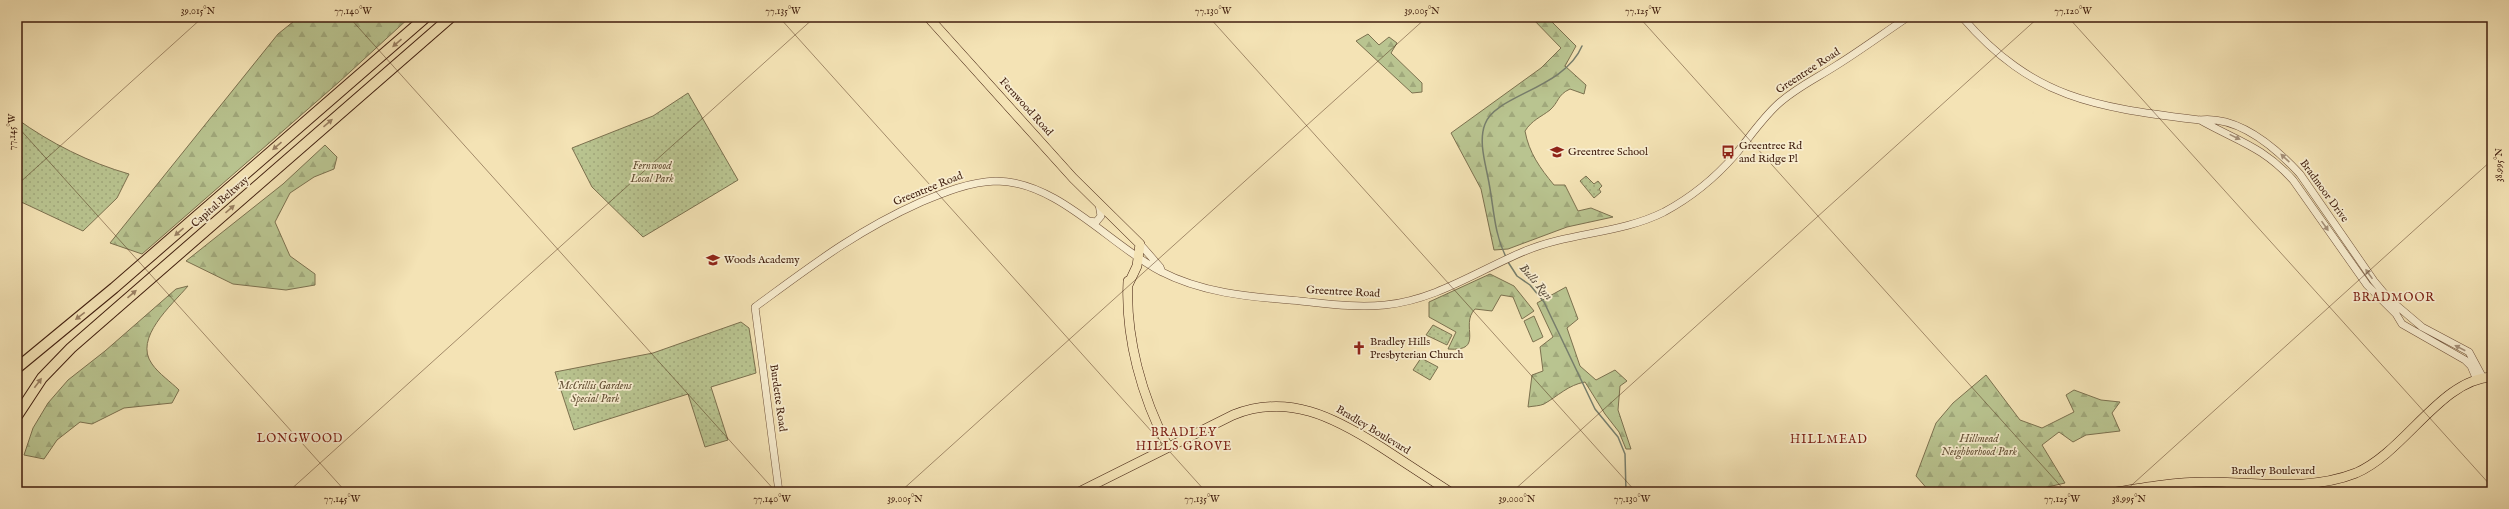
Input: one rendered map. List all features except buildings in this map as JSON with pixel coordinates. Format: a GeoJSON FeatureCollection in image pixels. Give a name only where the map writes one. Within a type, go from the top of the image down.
{"type":"FeatureCollection","features":[{"type":"Feature","properties":{"kind":"highway","name":"Capital Beltway"},"geometry":{"type":"LineString","coordinates":[[17,368],[114,288],[426,17]]}},
{"type":"Feature","properties":{"kind":"highway","name":"Capital Beltway"},"geometry":{"type":"LineString","coordinates":[[17,416],[42,378],[71,348],[450,17]]}},
{"type":"Feature","properties":{"kind":"main road","name":"Fernwood Road"},"geometry":{"type":"LineString","coordinates":[[928,17],[1099,204],[1140,244]]}},
{"type":"Feature","properties":{"kind":"main road","name":"Fernwood Road"},"geometry":{"type":"LineString","coordinates":[[1108,212],[1134,245],[1137,257]]}},
{"type":"Feature","properties":{"kind":"main road"},"geometry":{"type":"LineString","coordinates":[[1140,244],[1137,257],[1128,272],[1127,315],[1138,371],[1146,401],[1168,448]]}},
{"type":"Feature","properties":{"kind":"main road","name":"Bradley Boulevard"},"geometry":{"type":"LineString","coordinates":[[2116,492],[2190,482],[2299,484],[2338,479],[2358,472],[2378,460],[2401,442],[2448,395],[2484,378]]}},
{"type":"Feature","properties":{"kind":"main road","name":"Bradley Boulevard"},"geometry":{"type":"LineString","coordinates":[[1079,492],[1245,411],[1272,406],[1298,408],[1320,413],[1341,423],[1450,492]]}},
{"type":"Feature","properties":{"kind":"street","name":"Greentree Road"},"geometry":{"type":"LineString","coordinates":[[755,307],[816,260],[863,230],[925,200],[969,184],[996,181],[1023,186],[1042,193],[1087,221],[1137,257],[1162,272],[1198,286],[1243,295],[1342,305],[1373,306],[1400,303],[1429,295],[1504,260],[1546,243],[1631,225],[1658,215],[1681,202],[1725,166],[1763,120],[1785,98],[1908,17]]}},
{"type":"Feature","properties":{"kind":"street","name":"Bradmoor Drive"},"geometry":{"type":"LineString","coordinates":[[1962,17],[2000,56],[2033,78],[2063,94],[2115,109],[2199,120],[2212,118],[2238,127],[2262,140],[2286,159],[2300,174],[2374,281],[2405,313]]}},
{"type":"Feature","properties":{"kind":"street","name":"Bradmoor Drive"},"geometry":{"type":"LineString","coordinates":[[2199,120],[2257,148],[2279,166],[2293,180],[2367,285],[2399,319]]}},
{"type":"Feature","properties":{"kind":"street"},"geometry":{"type":"LineString","coordinates":[[1087,221],[1098,220],[1101,216],[1099,204]]}},
{"type":"Feature","properties":{"kind":"street"},"geometry":{"type":"LineString","coordinates":[[1140,244],[1160,267],[1162,272]]}},
{"type":"Feature","properties":{"kind":"street","name":"Burdette Road"},"geometry":{"type":"LineString","coordinates":[[755,307],[779,492]]}},
{"type":"Feature","properties":{"kind":"street"},"geometry":{"type":"LineString","coordinates":[[2405,313],[2435,335],[2469,352],[2484,378],[2465,360],[2402,324],[2399,319],[2405,313]]}},
{"type":"Feature","properties":{"kind":"street"},"geometry":{"type":"LineString","coordinates":[[2407,326],[2412,322],[2412,318]]}},
{"type":"Feature","properties":{"kind":"green space"},"geometry":{"type":"Polygon","coordinates":[[[299,17],[410,17],[339,82],[142,254],[110,243],[278,34],[299,17]]]}},
{"type":"Feature","properties":{"kind":"green space"},"geometry":{"type":"Polygon","coordinates":[[[1531,17],[1547,17],[1576,46],[1565,66],[1586,85],[1584,94],[1570,89],[1566,91],[1560,96],[1550,110],[1531,124],[1525,131],[1529,146],[1540,166],[1554,185],[1565,185],[1578,211],[1591,208],[1613,217],[1567,227],[1508,249],[1494,250],[1481,189],[1451,133],[1541,68],[1561,48],[1531,17]]]}},
{"type":"Feature","properties":{"kind":"green space"},"geometry":{"type":"Polygon","coordinates":[[[1368,34],[1379,45],[1389,37],[1397,43],[1391,53],[1422,83],[1422,92],[1412,93],[1356,41],[1368,34]]]}},
{"type":"Feature","properties":{"kind":"green space","name":"Fernwood Local Park"},"geometry":{"type":"Polygon","coordinates":[[[688,93],[738,180],[643,237],[592,187],[572,148],[653,116],[688,93]]]}},
{"type":"Feature","properties":{"kind":"green space"},"geometry":{"type":"Polygon","coordinates":[[[17,119],[43,136],[85,158],[129,174],[117,198],[83,231],[17,200],[17,119]]]}},
{"type":"Feature","properties":{"kind":"green space"},"geometry":{"type":"Polygon","coordinates":[[[325,145],[337,157],[334,169],[314,177],[290,193],[275,222],[290,256],[315,274],[315,285],[286,290],[233,284],[186,261],[283,184],[325,145]]]}},
{"type":"Feature","properties":{"kind":"green space"},"geometry":{"type":"Polygon","coordinates":[[[1586,176],[1594,184],[1598,181],[1602,186],[1599,189],[1601,192],[1594,198],[1580,181],[1586,176]]]}},
{"type":"Feature","properties":{"kind":"green space"},"geometry":{"type":"Polygon","coordinates":[[[1490,274],[1514,286],[1534,311],[1522,319],[1513,297],[1501,295],[1492,311],[1475,309],[1469,322],[1470,336],[1469,342],[1466,346],[1459,349],[1448,349],[1456,332],[1429,317],[1429,302],[1490,274]]]}},
{"type":"Feature","properties":{"kind":"green space"},"geometry":{"type":"Polygon","coordinates":[[[188,286],[157,322],[147,344],[147,354],[152,364],[179,390],[172,403],[124,408],[92,424],[80,422],[57,440],[44,459],[24,455],[33,428],[48,403],[68,380],[105,351],[176,289],[188,286]]]}},
{"type":"Feature","properties":{"kind":"green space"},"geometry":{"type":"Polygon","coordinates":[[[1566,287],[1578,319],[1567,328],[1580,366],[1596,380],[1615,370],[1627,381],[1620,386],[1618,410],[1631,449],[1626,449],[1619,432],[1605,414],[1585,382],[1568,388],[1544,404],[1528,407],[1532,375],[1543,371],[1540,347],[1553,337],[1537,303],[1566,287]]]}},
{"type":"Feature","properties":{"kind":"green space"},"geometry":{"type":"Polygon","coordinates":[[[1534,316],[1543,337],[1533,342],[1524,321],[1534,316]]]}},
{"type":"Feature","properties":{"kind":"green space","name":"McCrillis Gardens Special Park"},"geometry":{"type":"Polygon","coordinates":[[[741,322],[749,328],[756,373],[711,387],[728,440],[705,447],[688,394],[574,430],[555,372],[653,353],[741,322]]]}},
{"type":"Feature","properties":{"kind":"green space"},"geometry":{"type":"Polygon","coordinates":[[[1433,325],[1452,335],[1447,345],[1426,335],[1433,325]]]}},
{"type":"Feature","properties":{"kind":"green space"},"geometry":{"type":"Polygon","coordinates":[[[1421,358],[1438,367],[1430,380],[1413,370],[1421,358]]]}},
{"type":"Feature","properties":{"kind":"green space","name":"Hillmead Neighborhood Park"},"geometry":{"type":"Polygon","coordinates":[[[1986,375],[2020,420],[2042,428],[2074,412],[2066,395],[2074,390],[2101,400],[2120,402],[2112,413],[2120,431],[2086,435],[2073,442],[2059,432],[2042,445],[2065,483],[2026,492],[1930,492],[1916,476],[1936,423],[1953,403],[1986,375]]]}},
{"type":"Feature","properties":{"kind":"waterway","name":"Bulls Run"},"geometry":{"type":"LineString","coordinates":[[1506,257],[1499,239],[1483,154],[1482,138],[1485,124],[1491,114],[1502,106],[1561,72],[1573,61],[1582,46]]}},
{"type":"Feature","properties":{"kind":"waterway","name":"Bulls Run"},"geometry":{"type":"LineString","coordinates":[[1508,262],[1517,276],[1530,285],[1544,302],[1595,409],[1618,437],[1625,454],[1626,492]]}},
{"type":"Feature","properties":{"kind":"place","name":"Greentree School"},"geometry":{"type":"Point","coordinates":[1557,152]}},
{"type":"Feature","properties":{"kind":"place","name":"Greentree Rd and Ridge Pl"},"geometry":{"type":"Point","coordinates":[1728,152]}},
{"type":"Feature","properties":{"kind":"place","name":"Woods Academy"},"geometry":{"type":"Point","coordinates":[713,260]}},
{"type":"Feature","properties":{"kind":"place","name":"Bradley Hills Presbyterian Church"},"geometry":{"type":"Point","coordinates":[1359,348]}},
{"type":"Feature","properties":{"kind":"district","name":"BRADMOOR"},"geometry":{"type":"Point","coordinates":[2394,297]}},
{"type":"Feature","properties":{"kind":"district","name":"LONGWOOD"},"geometry":{"type":"Point","coordinates":[300,438]}},
{"type":"Feature","properties":{"kind":"district","name":"BRADLEY HILLS GROVE"},"geometry":{"type":"Point","coordinates":[1184,439]}},
{"type":"Feature","properties":{"kind":"district","name":"HILLMEAD"},"geometry":{"type":"Point","coordinates":[1829,439]}}]}
